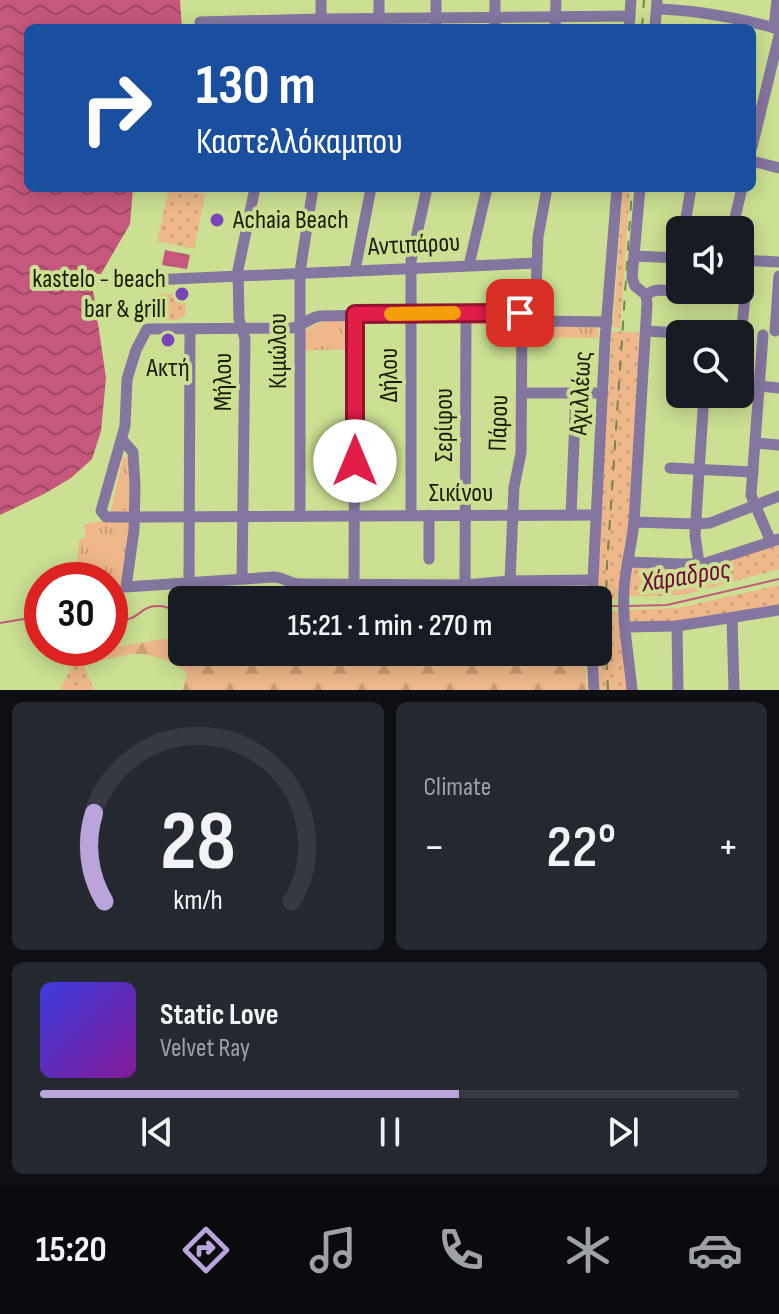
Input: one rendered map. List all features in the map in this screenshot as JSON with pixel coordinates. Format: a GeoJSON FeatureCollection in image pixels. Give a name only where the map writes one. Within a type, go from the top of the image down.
{"type":"FeatureCollection","features":[{"type":"Feature","properties":{"kind":"street"},"geometry":{"type":"LineString","coordinates":[[321,0],[321,23]]}},
{"type":"Feature","properties":{"kind":"street"},"geometry":{"type":"LineString","coordinates":[[379,0],[379,23]]}},
{"type":"Feature","properties":{"kind":"street"},"geometry":{"type":"LineString","coordinates":[[436,0],[436,23]]}},
{"type":"Feature","properties":{"kind":"street"},"geometry":{"type":"LineString","coordinates":[[495,0],[495,23]]}},
{"type":"Feature","properties":{"kind":"street"},"geometry":{"type":"LineString","coordinates":[[556,0],[556,22]]}},
{"type":"Feature","properties":{"kind":"street"},"geometry":{"type":"LineString","coordinates":[[267,24],[629,22],[631,0]]}},
{"type":"Feature","properties":{"kind":"street"},"geometry":{"type":"LineString","coordinates":[[657,5],[726,20],[724,0]]}},
{"type":"Feature","properties":{"kind":"street"},"geometry":{"type":"LineString","coordinates":[[756,128],[777,31],[777,0]]}},
{"type":"Feature","properties":{"kind":"street"},"geometry":{"type":"LineString","coordinates":[[756,26],[777,31]]}},
{"type":"Feature","properties":{"kind":"street"},"geometry":{"type":"LineString","coordinates":[[756,162],[779,168]]}},
{"type":"Feature","properties":{"kind":"street","name":"Μήλου"},"geometry":{"type":"LineString","coordinates":[[242,579],[245,336],[239,319],[238,275],[254,192]]}},
{"type":"Feature","properties":{"kind":"street","name":"Κιμώλου"},"geometry":{"type":"LineString","coordinates":[[300,516],[304,322],[300,308],[300,272],[312,192]]}},
{"type":"Feature","properties":{"kind":"street"},"geometry":{"type":"LineString","coordinates":[[355,270],[370,192]]}},
{"type":"Feature","properties":{"kind":"street","name":"Δήλου"},"geometry":{"type":"LineString","coordinates":[[411,515],[410,268],[426,192]]}},
{"type":"Feature","properties":{"kind":"street"},"geometry":{"type":"LineString","coordinates":[[469,265],[486,192]]}},
{"type":"Feature","properties":{"kind":"street"},"geometry":{"type":"LineString","coordinates":[[535,319],[538,231],[546,192]]}},
{"type":"Feature","properties":{"kind":"street","name":"Αχιλλέως"},"geometry":{"type":"LineString","coordinates":[[592,586],[617,192]]}},
{"type":"Feature","properties":{"kind":"street"},"geometry":{"type":"LineString","coordinates":[[640,192],[633,280],[646,295]]}},
{"type":"Feature","properties":{"kind":"street"},"geometry":{"type":"LineString","coordinates":[[686,216],[690,192]]}},
{"type":"Feature","properties":{"kind":"street"},"geometry":{"type":"LineString","coordinates":[[735,216],[741,192]]}},
{"type":"Feature","properties":{"kind":"street"},"geometry":{"type":"LineString","coordinates":[[634,256],[666,257]]}},
{"type":"Feature","properties":{"kind":"street"},"geometry":{"type":"LineString","coordinates":[[754,261],[779,262]]}},
{"type":"Feature","properties":{"kind":"street","name":"Αντιπάρου"},"geometry":{"type":"LineString","coordinates":[[151,280],[536,263]]}},
{"type":"Feature","properties":{"kind":"street"},"geometry":{"type":"LineString","coordinates":[[628,562],[699,563],[724,558],[775,540],[751,495],[759,386],[772,332],[779,276]]}},
{"type":"Feature","properties":{"kind":"street"},"geometry":{"type":"LineString","coordinates":[[646,295],[660,290],[745,297],[742,320]]}},
{"type":"Feature","properties":{"kind":"street"},"geometry":{"type":"LineString","coordinates":[[632,690],[623,599],[634,522],[646,295]]}},
{"type":"Feature","properties":{"kind":"street","name":"Σερίφου"},"geometry":{"type":"LineString","coordinates":[[465,585],[466,313]]}},
{"type":"Feature","properties":{"kind":"street"},"geometry":{"type":"LineString","coordinates":[[189,582],[190,329],[291,328],[320,316],[355,314],[522,314],[543,321],[607,322]]}},
{"type":"Feature","properties":{"kind":"street"},"geometry":{"type":"LineString","coordinates":[[354,585],[355,314]]}},
{"type":"Feature","properties":{"kind":"street","name":"Πάρου"},"geometry":{"type":"LineString","coordinates":[[510,581],[515,481],[521,453],[522,314]]}},
{"type":"Feature","properties":{"kind":"street","name":"Σικίνου"},"geometry":{"type":"LineString","coordinates":[[190,329],[145,329],[127,379],[125,426],[105,492],[102,513],[106,517],[596,515]]}},
{"type":"Feature","properties":{"kind":"street"},"geometry":{"type":"LineString","coordinates":[[646,331],[666,332]]}},
{"type":"Feature","properties":{"kind":"street"},"geometry":{"type":"LineString","coordinates":[[759,386],[779,388]]}},
{"type":"Feature","properties":{"kind":"street"},"geometry":{"type":"LineString","coordinates":[[522,393],[603,393]]}},
{"type":"Feature","properties":{"kind":"street"},"geometry":{"type":"LineString","coordinates":[[571,515],[576,393]]}},
{"type":"Feature","properties":{"kind":"street"},"geometry":{"type":"LineString","coordinates":[[699,563],[696,524],[703,408]]}},
{"type":"Feature","properties":{"kind":"street"},"geometry":{"type":"LineString","coordinates":[[124,442],[133,455],[135,517],[126,587],[280,577],[295,584],[354,585],[592,580]]}},
{"type":"Feature","properties":{"kind":"street"},"geometry":{"type":"LineString","coordinates":[[755,443],[779,445]]}},
{"type":"Feature","properties":{"kind":"street"},"geometry":{"type":"LineString","coordinates":[[670,468],[753,472]]}},
{"type":"Feature","properties":{"kind":"street"},"geometry":{"type":"LineString","coordinates":[[634,522],[710,523],[779,496]]}},
{"type":"Feature","properties":{"kind":"street"},"geometry":{"type":"LineString","coordinates":[[429,515],[429,559]]}},
{"type":"Feature","properties":{"kind":"street"},"geometry":{"type":"LineString","coordinates":[[625,627],[677,626],[779,610]]}},
{"type":"Feature","properties":{"kind":"street"},"geometry":{"type":"LineString","coordinates":[[732,618],[734,690]]}},
{"type":"Feature","properties":{"kind":"street"},"geometry":{"type":"LineString","coordinates":[[677,626],[678,690]]}},
{"type":"Feature","properties":{"kind":"street"},"geometry":{"type":"LineString","coordinates":[[593,666],[594,690]]}},
{"type":"Feature","properties":{"kind":"green space"},"geometry":{"type":"Polygon","coordinates":[[[168,192],[205,194],[194,249],[157,241],[168,192]]]}},
{"type":"Feature","properties":{"kind":"green space"},"geometry":{"type":"Polygon","coordinates":[[[623,192],[630,192],[620,328],[613,327],[623,192]]]}},
{"type":"Feature","properties":{"kind":"green space"},"geometry":{"type":"Polygon","coordinates":[[[159,294],[186,297],[185,316],[175,320],[157,320],[155,311],[149,305],[159,294]]]}},
{"type":"Feature","properties":{"kind":"green space"},"geometry":{"type":"Polygon","coordinates":[[[470,318],[516,318],[516,325],[470,325],[470,318]]]}},
{"type":"Feature","properties":{"kind":"green space"},"geometry":{"type":"Polygon","coordinates":[[[351,320],[351,350],[304,350],[304,332],[310,328],[326,322],[351,320]]]}},
{"type":"Feature","properties":{"kind":"green space"},"geometry":{"type":"Polygon","coordinates":[[[526,325],[598,326],[598,338],[526,337],[526,325]]]}},
{"type":"Feature","properties":{"kind":"green space"},"geometry":{"type":"Polygon","coordinates":[[[612,331],[640,333],[630,519],[617,599],[612,599],[612,586],[596,586],[612,331]]]}},
{"type":"Feature","properties":{"kind":"green space"},"geometry":{"type":"Polygon","coordinates":[[[123,457],[128,458],[130,463],[130,511],[112,512],[111,510],[123,457]]]}},
{"type":"Feature","properties":{"kind":"green space"},"geometry":{"type":"Polygon","coordinates":[[[127,521],[131,526],[126,562],[77,562],[79,540],[86,537],[84,525],[127,521]]]}},
{"type":"Feature","properties":{"kind":"green space"},"geometry":{"type":"Polygon","coordinates":[[[779,543],[779,569],[688,594],[628,596],[633,567],[706,568],[779,543]]]}},
{"type":"Feature","properties":{"kind":"green space"},"geometry":{"type":"Polygon","coordinates":[[[779,585],[779,606],[680,621],[633,623],[629,618],[628,610],[678,608],[779,585]]]}},
{"type":"Feature","properties":{"kind":"green space"},"geometry":{"type":"Polygon","coordinates":[[[618,611],[627,690],[600,690],[599,666],[612,666],[612,612],[618,611]]]}},
{"type":"Feature","properties":{"kind":"green space"},"geometry":{"type":"Polygon","coordinates":[[[168,638],[168,662],[150,656],[128,655],[128,645],[168,638]]]}},
{"type":"Feature","properties":{"kind":"green space"},"geometry":{"type":"Polygon","coordinates":[[[72,666],[85,666],[94,690],[60,690],[72,666]]]}},
{"type":"Feature","properties":{"kind":"green space"},"geometry":{"type":"Polygon","coordinates":[[[177,666],[585,666],[587,690],[183,690],[187,673],[177,666]]]}},
{"type":"Feature","properties":{"kind":"water"},"geometry":{"type":"Polygon","coordinates":[[[0,0],[180,0],[182,24],[24,24],[24,192],[133,192],[130,224],[101,274],[88,274],[106,378],[101,431],[92,459],[71,478],[0,515],[0,0]]]}},
{"type":"Feature","properties":{"kind":"water"},"geometry":{"type":"Polygon","coordinates":[[[165,250],[190,255],[187,269],[162,265],[165,250]]]}},
{"type":"Feature","properties":{"kind":"waterway","name":"Χάραδρος"},"geometry":{"type":"LineString","coordinates":[[627,606],[667,605],[779,579]]}},
{"type":"Feature","properties":{"kind":"waterway","name":"Χάραδρος"},"geometry":{"type":"LineString","coordinates":[[612,606],[621,606]]}},
{"type":"Feature","properties":{"kind":"waterway","name":"Χάραδρος"},"geometry":{"type":"LineString","coordinates":[[128,619],[150,607],[168,608]]}},
{"type":"Feature","properties":{"kind":"waterway","name":"Χάραδρος"},"geometry":{"type":"LineString","coordinates":[[0,623],[24,619]]}},
{"type":"Feature","properties":{"kind":"railway"},"geometry":{"type":"LineString","coordinates":[[642,24],[644,0]]}},
{"type":"Feature","properties":{"kind":"railway"},"geometry":{"type":"LineString","coordinates":[[608,690],[605,627],[607,565],[632,192]]}},
{"type":"Feature","properties":{"kind":"slow traffic"},"geometry":{"type":"LineString","coordinates":[[391,314],[454,313]]}},
{"type":"Feature","properties":{"kind":"place","name":"Achaia Beach"},"geometry":{"type":"Point","coordinates":[217,220]}},
{"type":"Feature","properties":{"kind":"place","name":"kastelo - beach bar & grill"},"geometry":{"type":"Point","coordinates":[182,294]}},
{"type":"Feature","properties":{"kind":"place","name":"Ακτή"},"geometry":{"type":"Point","coordinates":[168,340]}},
{"type":"Feature","properties":{"kind":"route"},"geometry":{"type":"LineString","coordinates":[[355,461],[355,314],[520,313]]}}]}
